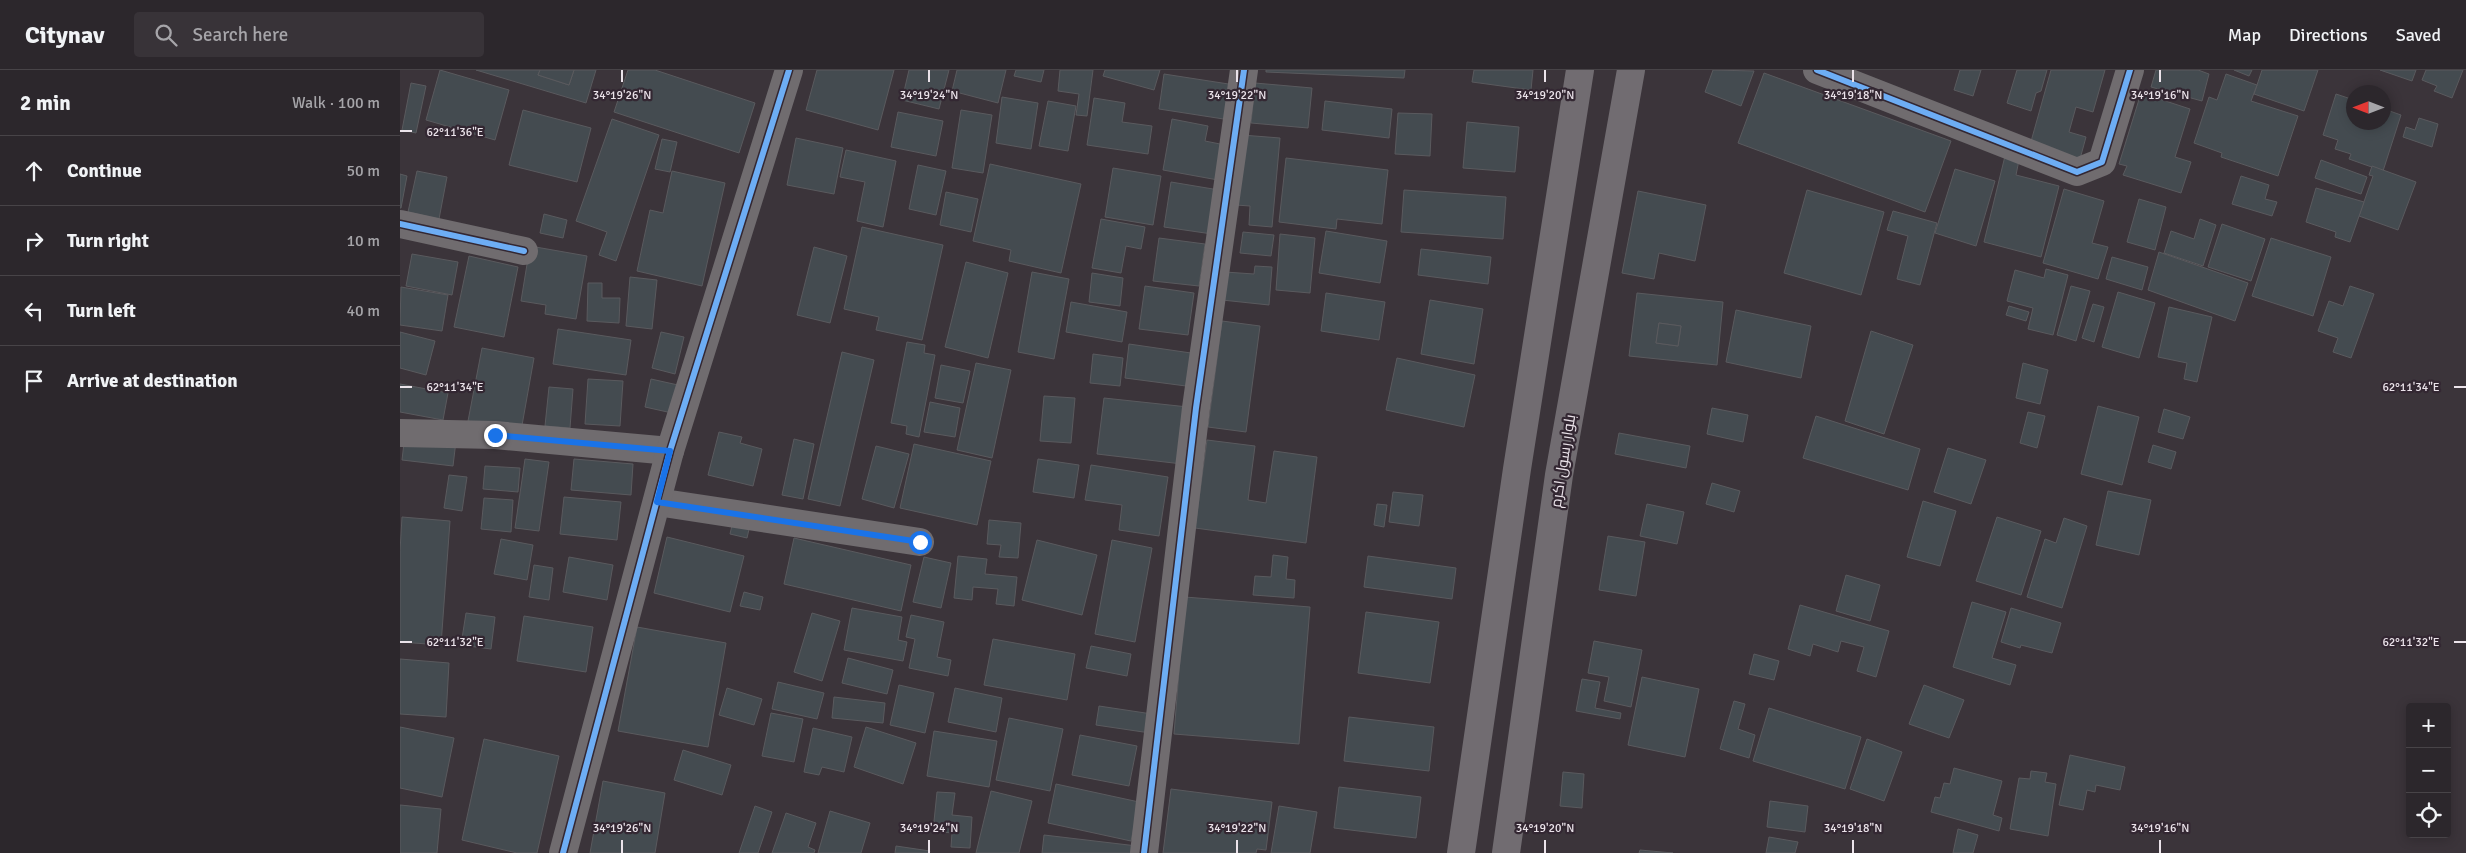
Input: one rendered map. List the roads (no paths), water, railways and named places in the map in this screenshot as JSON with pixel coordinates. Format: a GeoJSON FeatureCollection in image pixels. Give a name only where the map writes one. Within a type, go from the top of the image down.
{"type":"FeatureCollection","features":[{"type":"Feature","properties":{"kind":"main road"},"geometry":{"type":"LineString","coordinates":[[1461,853],[1517,469],[1580,70]]}},
{"type":"Feature","properties":{"kind":"main road","name":"بلوار رسول اکرم"},"geometry":{"type":"LineString","coordinates":[[1506,853],[1559,475],[1631,70]]}},
{"type":"Feature","properties":{"kind":"street"},"geometry":{"type":"LineString","coordinates":[[563,853],[670,451],[789,70]]}},
{"type":"Feature","properties":{"kind":"street"},"geometry":{"type":"LineString","coordinates":[[1144,853],[1196,408],[1244,70]]}},
{"type":"Feature","properties":{"kind":"street"},"geometry":{"type":"LineString","coordinates":[[1816,70],[2077,172],[2102,162],[2130,70]]}},
{"type":"Feature","properties":{"kind":"street"},"geometry":{"type":"LineString","coordinates":[[400,224],[524,251]]}},
{"type":"Feature","properties":{"kind":"street"},"geometry":{"type":"LineString","coordinates":[[400,433],[495,435],[670,451]]}},
{"type":"Feature","properties":{"kind":"street"},"geometry":{"type":"LineString","coordinates":[[657,502],[920,542]]}}]}
